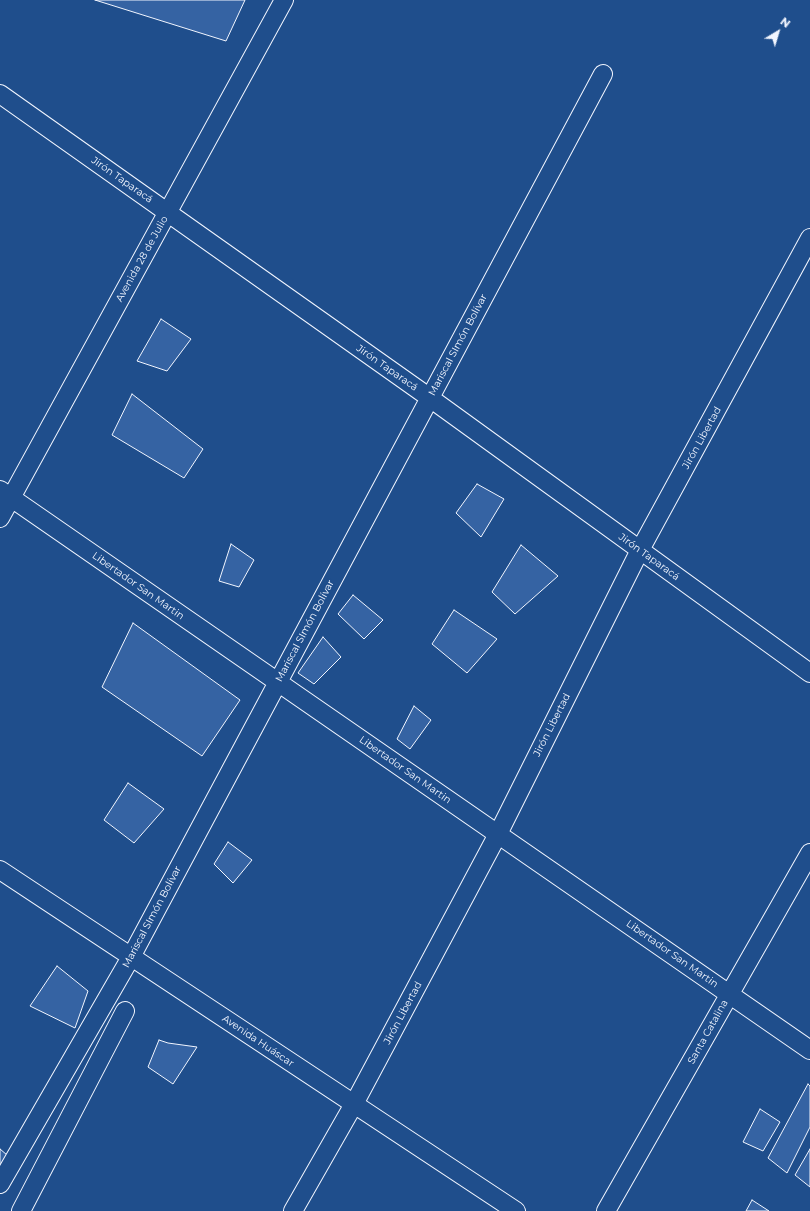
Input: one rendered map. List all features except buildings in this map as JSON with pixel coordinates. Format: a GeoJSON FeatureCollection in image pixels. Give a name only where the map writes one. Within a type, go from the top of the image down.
{"type":"FeatureCollection","features":[{"type":"Feature","properties":{"kind":"street","name":"Avenida 28 de Julio"},"geometry":{"type":"LineString","coordinates":[[0,518],[6,494],[167,212],[284,0]]}},
{"type":"Feature","properties":{"kind":"street","name":"Mariscal SImón Bolívar"},"geometry":{"type":"LineString","coordinates":[[0,1184],[131,957],[603,74]]}},
{"type":"Feature","properties":{"kind":"street","name":"Jirón Taparacá"},"geometry":{"type":"LineString","coordinates":[[0,94],[430,398],[810,673]]}},
{"type":"Feature","properties":{"kind":"street","name":"Jirón Libertad"},"geometry":{"type":"LineString","coordinates":[[293,1211],[354,1104],[498,834],[640,550],[810,238]]}},
{"type":"Feature","properties":{"kind":"street","name":"Libertador San Martin"},"geometry":{"type":"LineString","coordinates":[[6,494],[810,1050]]}},
{"type":"Feature","properties":{"kind":"street","name":"Santa Catalina"},"geometry":{"type":"LineString","coordinates":[[606,1211],[810,853]]}},
{"type":"Feature","properties":{"kind":"street","name":"Avenida Huáscar"},"geometry":{"type":"LineString","coordinates":[[0,870],[516,1211]]}},
{"type":"Feature","properties":{"kind":"street"},"geometry":{"type":"LineString","coordinates":[[21,1211],[125,1011]]}}]}
